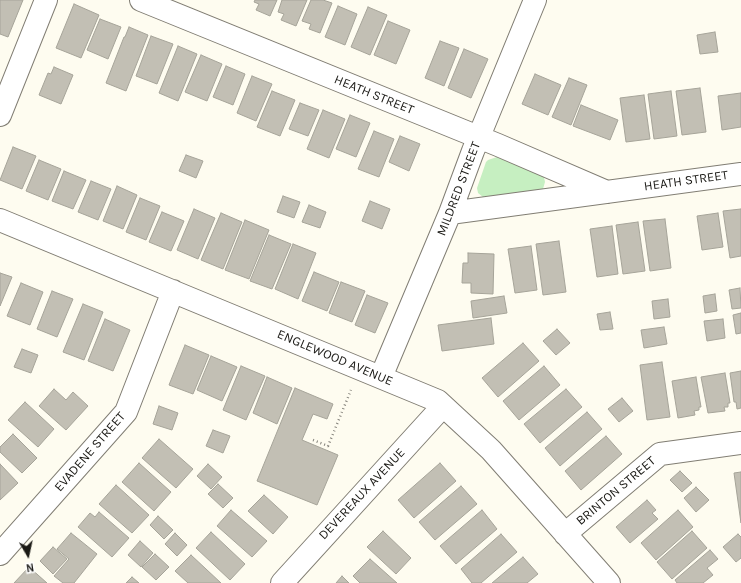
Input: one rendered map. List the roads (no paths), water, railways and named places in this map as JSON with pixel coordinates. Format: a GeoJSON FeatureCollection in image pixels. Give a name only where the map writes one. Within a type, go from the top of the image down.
{"type":"FeatureCollection","features":[{"type":"Feature","properties":{"kind":"street"},"geometry":{"type":"LineString","coordinates":[[0,115],[46,0]]}},
{"type":"Feature","properties":{"kind":"street","name":"HEATH STREET"},"geometry":{"type":"LineString","coordinates":[[141,0],[479,137],[607,192]]}},
{"type":"Feature","properties":{"kind":"street","name":"MILDRED STREET"},"geometry":{"type":"LineString","coordinates":[[381,377],[450,213],[479,137],[535,0]]}},
{"type":"Feature","properties":{"kind":"street","name":"HEATH STREET"},"geometry":{"type":"LineString","coordinates":[[450,213],[741,174]]}},
{"type":"Feature","properties":{"kind":"street","name":"ENGLEWOOD AVENUE"},"geometry":{"type":"LineString","coordinates":[[0,220],[438,400],[491,450],[609,583]]}},
{"type":"Feature","properties":{"kind":"street","name":"EVADENE STREET"},"geometry":{"type":"LineString","coordinates":[[0,554],[126,412],[173,291]]}},
{"type":"Feature","properties":{"kind":"street","name":"DEVEREAUX AVENUE"},"geometry":{"type":"LineString","coordinates":[[282,583],[443,406]]}},
{"type":"Feature","properties":{"kind":"street","name":"BRINTON STREET"},"geometry":{"type":"LineString","coordinates":[[566,534],[660,454],[741,443]]}}]}
